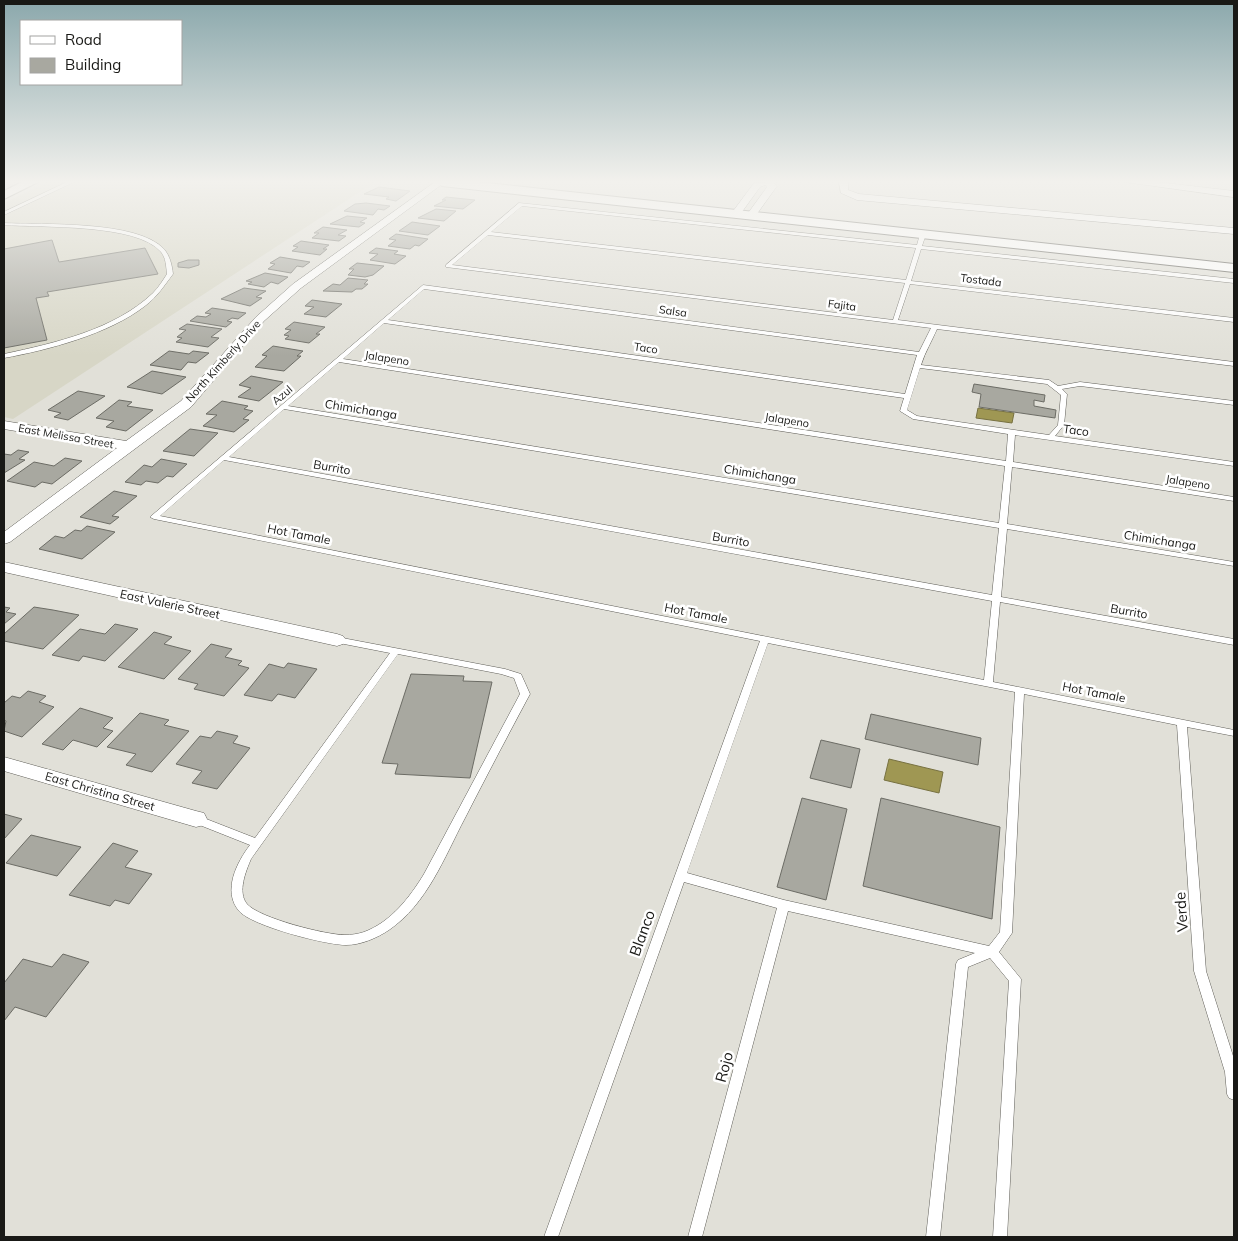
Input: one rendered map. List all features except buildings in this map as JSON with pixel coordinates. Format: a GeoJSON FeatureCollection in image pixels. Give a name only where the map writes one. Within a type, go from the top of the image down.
{"type":"FeatureCollection","features":[{"type":"Feature","properties":{"kind":"street","name":"North Kimberly Drive"},"geometry":{"type":"LineString","coordinates":[[4,539],[186,404],[260,319],[297,286],[361,240]]}},
{"type":"Feature","properties":{"kind":"street"},"geometry":{"type":"LineString","coordinates":[[915,240],[1234,268]]}},
{"type":"Feature","properties":{"kind":"street","name":"East Melissa Street"},"geometry":{"type":"LineString","coordinates":[[4,425],[128,446]]}},
{"type":"Feature","properties":{"kind":"street","name":"East Valerie Street"},"geometry":{"type":"LineString","coordinates":[[4,567],[337,640]]}},
{"type":"Feature","properties":{"kind":"street","name":"East Christina Street"},"geometry":{"type":"LineString","coordinates":[[4,764],[196,819]]}},
{"type":"Feature","properties":{"kind":"lane"},"geometry":{"type":"LineString","coordinates":[[4,356],[62,341],[102,327],[134,310],[156,294],[170,274],[168,261],[161,248],[147,240]]}},
{"type":"Feature","properties":{"kind":"lane","name":"Fajita"},"geometry":{"type":"LineString","coordinates":[[478,240],[448,266],[1234,364]]}},
{"type":"Feature","properties":{"kind":"lane","name":"Tostada"},"geometry":{"type":"LineString","coordinates":[[546,240],[1234,320]]}},
{"type":"Feature","properties":{"kind":"lane"},"geometry":{"type":"LineString","coordinates":[[910,240],[1234,281]]}},
{"type":"Feature","properties":{"kind":"lane"},"geometry":{"type":"LineString","coordinates":[[895,322],[922,241]]}},
{"type":"Feature","properties":{"kind":"lane","name":"Azul"},"geometry":{"type":"LineString","coordinates":[[154,517],[423,287]]}},
{"type":"Feature","properties":{"kind":"lane","name":"Salsa"},"geometry":{"type":"LineString","coordinates":[[423,287],[921,354]]}},
{"type":"Feature","properties":{"kind":"lane","name":"Taco"},"geometry":{"type":"LineString","coordinates":[[383,321],[906,396],[903,411],[915,418],[1234,464]]}},
{"type":"Feature","properties":{"kind":"lane"},"geometry":{"type":"LineString","coordinates":[[906,396],[921,354],[928,345],[935,326]]}},
{"type":"Feature","properties":{"kind":"lane","name":"Jalapeno"},"geometry":{"type":"LineString","coordinates":[[338,360],[1234,499]]}},
{"type":"Feature","properties":{"kind":"lane"},"geometry":{"type":"LineString","coordinates":[[917,366],[1048,382],[1064,394],[1061,425],[1051,438]]}},
{"type":"Feature","properties":{"kind":"lane"},"geometry":{"type":"LineString","coordinates":[[1056,388],[1080,384],[1234,403]]}},
{"type":"Feature","properties":{"kind":"lane","name":"Chimichanga"},"geometry":{"type":"LineString","coordinates":[[282,407],[1234,564]]}},
{"type":"Feature","properties":{"kind":"lane"},"geometry":{"type":"LineString","coordinates":[[988,684],[1012,432]]}},
{"type":"Feature","properties":{"kind":"lane","name":"Burrito"},"geometry":{"type":"LineString","coordinates":[[223,458],[1234,642]]}},
{"type":"Feature","properties":{"kind":"lane","name":"Hot Tamale"},"geometry":{"type":"LineString","coordinates":[[154,517],[1234,732]]}},
{"type":"Feature","properties":{"kind":"lane","name":"Blanco"},"geometry":{"type":"LineString","coordinates":[[551,1237],[765,639]]}},
{"type":"Feature","properties":{"kind":"lane"},"geometry":{"type":"LineString","coordinates":[[337,640],[396,651],[518,676],[525,694],[421,889],[396,918],[371,935],[346,940],[322,937],[254,917],[243,908],[238,893],[238,877],[247,857],[396,651]]}},
{"type":"Feature","properties":{"kind":"lane"},"geometry":{"type":"LineString","coordinates":[[933,1237],[962,964],[992,952],[1006,933],[1020,690]]}},
{"type":"Feature","properties":{"kind":"lane","name":"Verde"},"geometry":{"type":"LineString","coordinates":[[1182,722],[1200,970],[1232,1072],[1234,1094]]}},
{"type":"Feature","properties":{"kind":"lane"},"geometry":{"type":"LineString","coordinates":[[196,819],[257,843]]}},
{"type":"Feature","properties":{"kind":"lane"},"geometry":{"type":"LineString","coordinates":[[680,876],[784,905],[992,952],[1015,979],[1000,1237]]}},
{"type":"Feature","properties":{"kind":"lane","name":"Rojo"},"geometry":{"type":"LineString","coordinates":[[695,1237],[784,905]]}},
{"type":"Feature","properties":{"kind":"shaded area"},"geometry":{"type":"Polygon","coordinates":[[[4,240],[287,240],[13,419],[4,417],[4,240]]]}},
{"type":"Feature","properties":{"kind":"shaded area"},"geometry":{"type":"Polygon","coordinates":[[[978,408],[1014,413],[1012,423],[976,418],[978,408]]]}},
{"type":"Feature","properties":{"kind":"shaded area"},"geometry":{"type":"Polygon","coordinates":[[[889,759],[943,772],[939,793],[884,780],[889,759]]]}}]}
